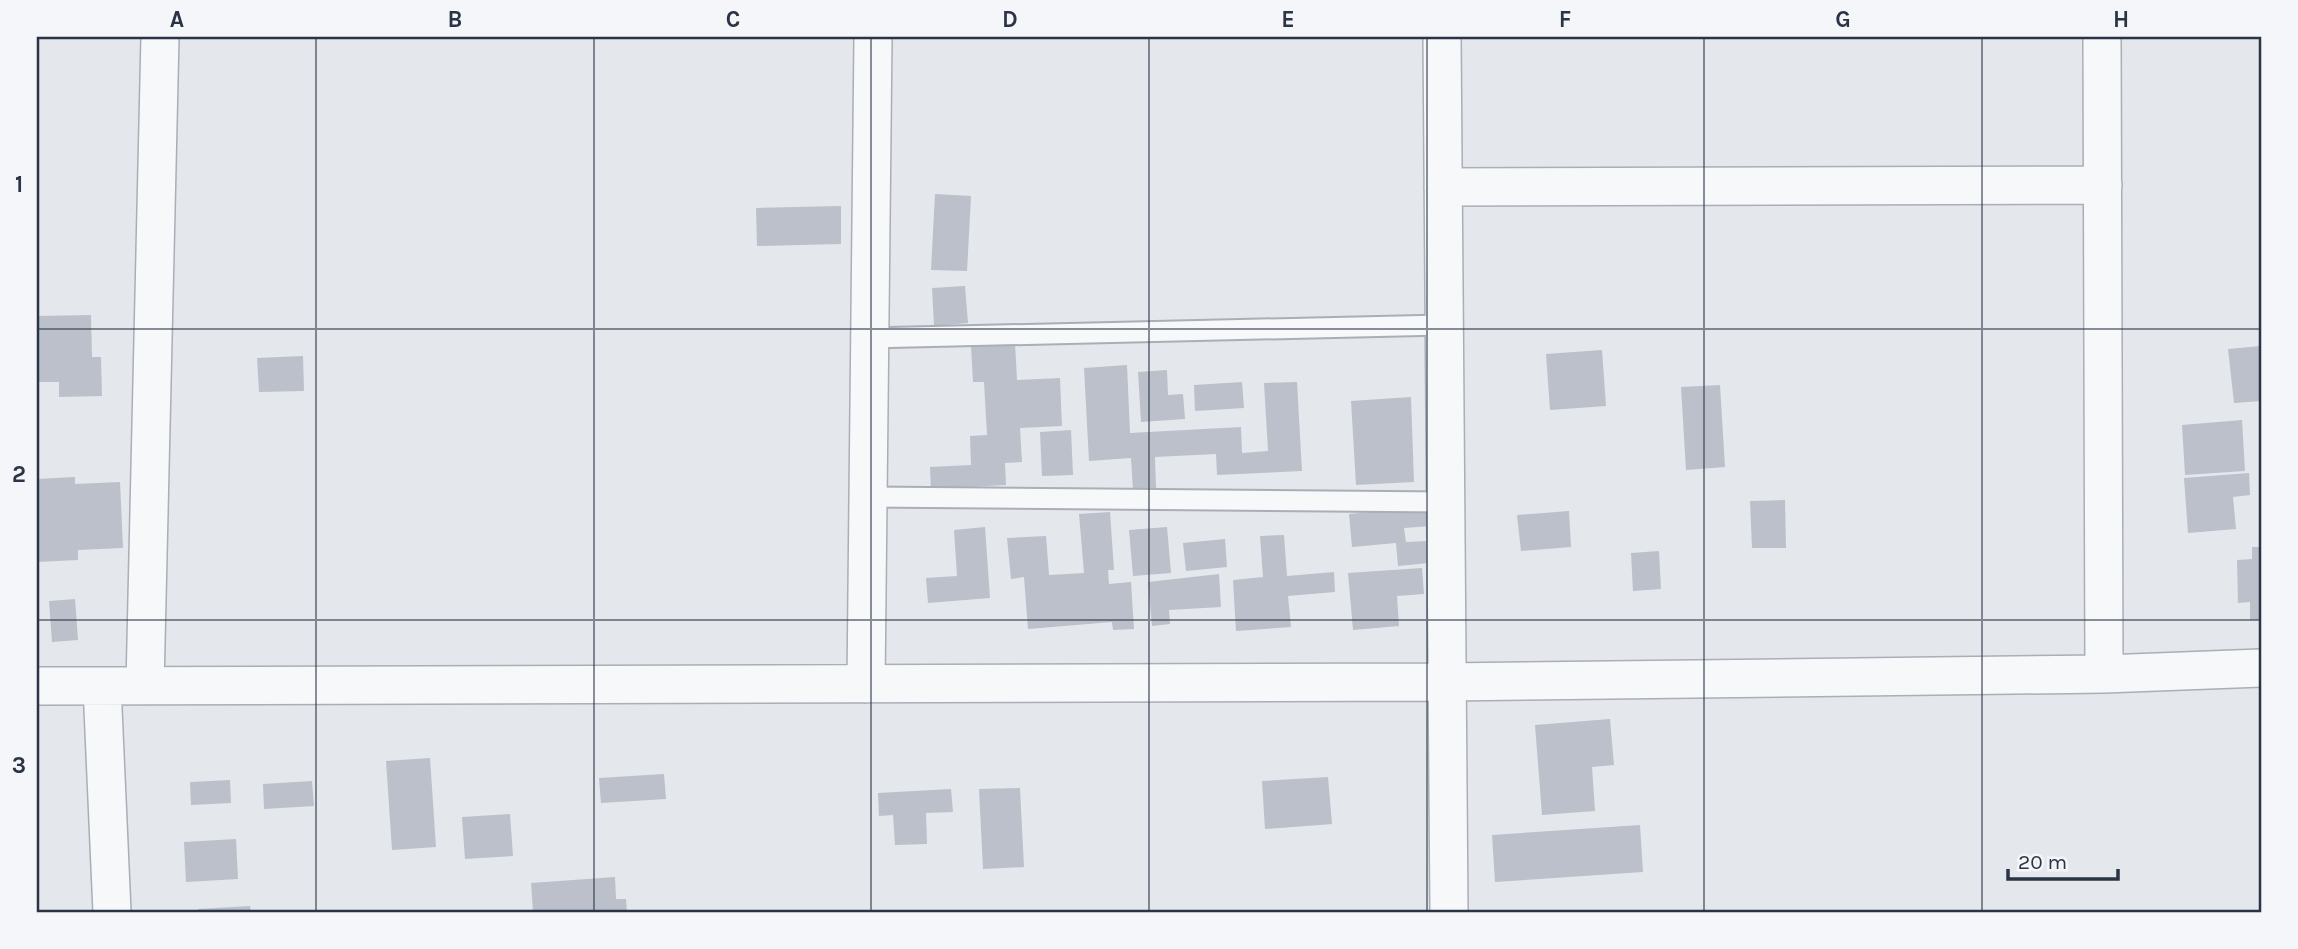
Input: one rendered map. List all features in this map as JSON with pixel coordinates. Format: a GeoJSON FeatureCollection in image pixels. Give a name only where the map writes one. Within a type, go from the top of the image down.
{"type":"FeatureCollection","features":[{"type":"Feature","properties":{"kind":"street"},"geometry":{"type":"LineString","coordinates":[[145,685],[160,37]]}},
{"type":"Feature","properties":{"kind":"street"},"geometry":{"type":"LineString","coordinates":[[866,684],[873,37]]}},
{"type":"Feature","properties":{"kind":"street"},"geometry":{"type":"LineString","coordinates":[[1442,37],[1445,682],[1449,912]]}},
{"type":"Feature","properties":{"kind":"street"},"geometry":{"type":"LineString","coordinates":[[2102,37],[2105,674]]}},
{"type":"Feature","properties":{"kind":"street"},"geometry":{"type":"LineString","coordinates":[[1443,187],[2103,185]]}},
{"type":"Feature","properties":{"kind":"street"},"geometry":{"type":"LineString","coordinates":[[37,686],[1445,682],[2105,674],[2261,668]]}},
{"type":"Feature","properties":{"kind":"street"},"geometry":{"type":"LineString","coordinates":[[102,686],[112,912]]}},
{"type":"Feature","properties":{"kind":"lane"},"geometry":{"type":"LineString","coordinates":[[868,338],[1444,325]]}},
{"type":"Feature","properties":{"kind":"lane"},"geometry":{"type":"LineString","coordinates":[[869,497],[1444,502]]}},
{"type":"Feature","properties":{"kind":"building"},"geometry":{"type":"Polygon","coordinates":[[[935,194],[971,196],[967,271],[931,270],[935,194]]]}},
{"type":"Feature","properties":{"kind":"building"},"geometry":{"type":"Polygon","coordinates":[[[841,206],[841,244],[757,246],[756,208],[841,206]]]}},
{"type":"Feature","properties":{"kind":"building"},"geometry":{"type":"Polygon","coordinates":[[[965,286],[968,323],[934,326],[932,288],[965,286]]]}},
{"type":"Feature","properties":{"kind":"building"},"geometry":{"type":"Polygon","coordinates":[[[91,315],[92,357],[101,357],[102,396],[59,397],[59,382],[37,382],[37,316],[91,315]]]}},
{"type":"Feature","properties":{"kind":"building"},"geometry":{"type":"Polygon","coordinates":[[[1015,343],[1017,380],[1060,378],[1062,426],[1020,428],[1022,462],[1005,463],[1006,485],[931,489],[930,467],[971,465],[970,436],[987,435],[984,382],[973,382],[971,346],[1015,343]]]}},
{"type":"Feature","properties":{"kind":"building"},"geometry":{"type":"Polygon","coordinates":[[[2261,346],[2261,401],[2234,403],[2228,349],[2261,346]]]}},
{"type":"Feature","properties":{"kind":"building"},"geometry":{"type":"Polygon","coordinates":[[[1602,350],[1606,406],[1550,410],[1546,354],[1602,350]]]}},
{"type":"Feature","properties":{"kind":"building"},"geometry":{"type":"Polygon","coordinates":[[[303,356],[304,391],[259,392],[257,358],[303,356]]]}},
{"type":"Feature","properties":{"kind":"building"},"geometry":{"type":"Polygon","coordinates":[[[1127,365],[1130,433],[1241,427],[1242,453],[1268,451],[1264,383],[1297,382],[1302,471],[1217,475],[1216,454],[1155,457],[1156,489],[1133,490],[1131,458],[1089,461],[1084,368],[1127,365]]]}},
{"type":"Feature","properties":{"kind":"building"},"geometry":{"type":"Polygon","coordinates":[[[1167,370],[1168,395],[1183,394],[1185,419],[1141,422],[1138,372],[1167,370]]]}},
{"type":"Feature","properties":{"kind":"building"},"geometry":{"type":"Polygon","coordinates":[[[1242,382],[1244,408],[1195,411],[1194,385],[1242,382]]]}},
{"type":"Feature","properties":{"kind":"building"},"geometry":{"type":"Polygon","coordinates":[[[1720,385],[1725,467],[1686,470],[1681,387],[1720,385]]]}},
{"type":"Feature","properties":{"kind":"building"},"geometry":{"type":"Polygon","coordinates":[[[1411,397],[1414,482],[1356,485],[1351,401],[1411,397]]]}},
{"type":"Feature","properties":{"kind":"building"},"geometry":{"type":"Polygon","coordinates":[[[2242,420],[2245,471],[2185,475],[2182,425],[2242,420]]]}},
{"type":"Feature","properties":{"kind":"building"},"geometry":{"type":"Polygon","coordinates":[[[1071,430],[1073,475],[1042,476],[1040,432],[1071,430]]]}},
{"type":"Feature","properties":{"kind":"building"},"geometry":{"type":"Polygon","coordinates":[[[2249,473],[2250,495],[2233,497],[2236,529],[2188,533],[2184,478],[2249,473]]]}},
{"type":"Feature","properties":{"kind":"building"},"geometry":{"type":"Polygon","coordinates":[[[75,477],[75,484],[120,482],[123,548],[78,550],[78,560],[37,562],[37,479],[75,477]]]}},
{"type":"Feature","properties":{"kind":"building"},"geometry":{"type":"Polygon","coordinates":[[[1785,500],[1786,548],[1752,548],[1750,501],[1785,500]]]}},
{"type":"Feature","properties":{"kind":"building"},"geometry":{"type":"Polygon","coordinates":[[[1430,507],[1431,526],[1404,528],[1406,542],[1427,541],[1429,563],[1398,566],[1396,543],[1352,547],[1349,514],[1430,507]]]}},
{"type":"Feature","properties":{"kind":"building"},"geometry":{"type":"Polygon","coordinates":[[[1569,511],[1571,547],[1521,551],[1517,515],[1569,511]]]}},
{"type":"Feature","properties":{"kind":"building"},"geometry":{"type":"Polygon","coordinates":[[[1110,512],[1114,570],[1108,570],[1109,584],[1131,582],[1134,629],[1113,630],[1112,622],[1028,629],[1024,577],[1011,579],[1007,538],[1046,536],[1049,575],[1084,573],[1079,514],[1110,512]]]}},
{"type":"Feature","properties":{"kind":"building"},"geometry":{"type":"Polygon","coordinates":[[[985,527],[990,598],[928,603],[926,578],[957,576],[954,530],[985,527]]]}},
{"type":"Feature","properties":{"kind":"building"},"geometry":{"type":"Polygon","coordinates":[[[1167,527],[1171,573],[1133,576],[1129,530],[1167,527]]]}},
{"type":"Feature","properties":{"kind":"building"},"geometry":{"type":"Polygon","coordinates":[[[1284,535],[1287,576],[1334,572],[1335,592],[1288,596],[1291,627],[1236,631],[1233,580],[1263,577],[1260,536],[1284,535]]]}},
{"type":"Feature","properties":{"kind":"building"},"geometry":{"type":"Polygon","coordinates":[[[1225,539],[1227,567],[1186,571],[1183,543],[1225,539]]]}},
{"type":"Feature","properties":{"kind":"building"},"geometry":{"type":"Polygon","coordinates":[[[2252,547],[2261,547],[2261,620],[2250,620],[2250,602],[2238,603],[2237,560],[2252,559],[2252,547]]]}},
{"type":"Feature","properties":{"kind":"building"},"geometry":{"type":"Polygon","coordinates":[[[1659,551],[1661,589],[1633,591],[1631,553],[1659,551]]]}},
{"type":"Feature","properties":{"kind":"building"},"geometry":{"type":"Polygon","coordinates":[[[1422,568],[1424,594],[1397,596],[1399,626],[1353,630],[1348,573],[1422,568]]]}},
{"type":"Feature","properties":{"kind":"building"},"geometry":{"type":"Polygon","coordinates":[[[1219,574],[1221,607],[1169,610],[1170,624],[1152,626],[1148,582],[1219,574]]]}},
{"type":"Feature","properties":{"kind":"building"},"geometry":{"type":"Polygon","coordinates":[[[75,599],[78,640],[52,642],[49,601],[75,599]]]}},
{"type":"Feature","properties":{"kind":"building"},"geometry":{"type":"Polygon","coordinates":[[[1610,719],[1614,765],[1592,767],[1595,811],[1542,815],[1535,725],[1610,719]]]}},
{"type":"Feature","properties":{"kind":"building"},"geometry":{"type":"Polygon","coordinates":[[[430,758],[436,847],[392,850],[386,761],[430,758]]]}},
{"type":"Feature","properties":{"kind":"building"},"geometry":{"type":"Polygon","coordinates":[[[664,774],[666,799],[601,803],[599,778],[664,774]]]}},
{"type":"Feature","properties":{"kind":"building"},"geometry":{"type":"Polygon","coordinates":[[[1328,777],[1332,824],[1265,829],[1262,781],[1328,777]]]}},
{"type":"Feature","properties":{"kind":"building"},"geometry":{"type":"Polygon","coordinates":[[[230,780],[231,803],[191,805],[190,782],[230,780]]]}},
{"type":"Feature","properties":{"kind":"building"},"geometry":{"type":"Polygon","coordinates":[[[312,781],[314,806],[264,809],[263,784],[312,781]]]}},
{"type":"Feature","properties":{"kind":"building"},"geometry":{"type":"Polygon","coordinates":[[[1020,788],[1024,867],[983,869],[979,789],[1020,788]]]}},
{"type":"Feature","properties":{"kind":"building"},"geometry":{"type":"Polygon","coordinates":[[[951,789],[953,812],[926,813],[927,844],[895,845],[893,815],[879,816],[878,793],[951,789]]]}},
{"type":"Feature","properties":{"kind":"building"},"geometry":{"type":"Polygon","coordinates":[[[510,814],[513,856],[465,859],[462,817],[510,814]]]}},
{"type":"Feature","properties":{"kind":"building"},"geometry":{"type":"Polygon","coordinates":[[[1640,825],[1643,872],[1495,882],[1492,835],[1640,825]]]}},
{"type":"Feature","properties":{"kind":"building"},"geometry":{"type":"Polygon","coordinates":[[[236,839],[238,879],[186,882],[184,842],[236,839]]]}},
{"type":"Feature","properties":{"kind":"building"},"geometry":{"type":"Polygon","coordinates":[[[615,877],[616,899],[626,899],[627,912],[533,912],[531,883],[615,877]]]}},
{"type":"Feature","properties":{"kind":"building"},"geometry":{"type":"Polygon","coordinates":[[[250,906],[251,912],[199,912],[198,909],[250,906]]]}}]}
